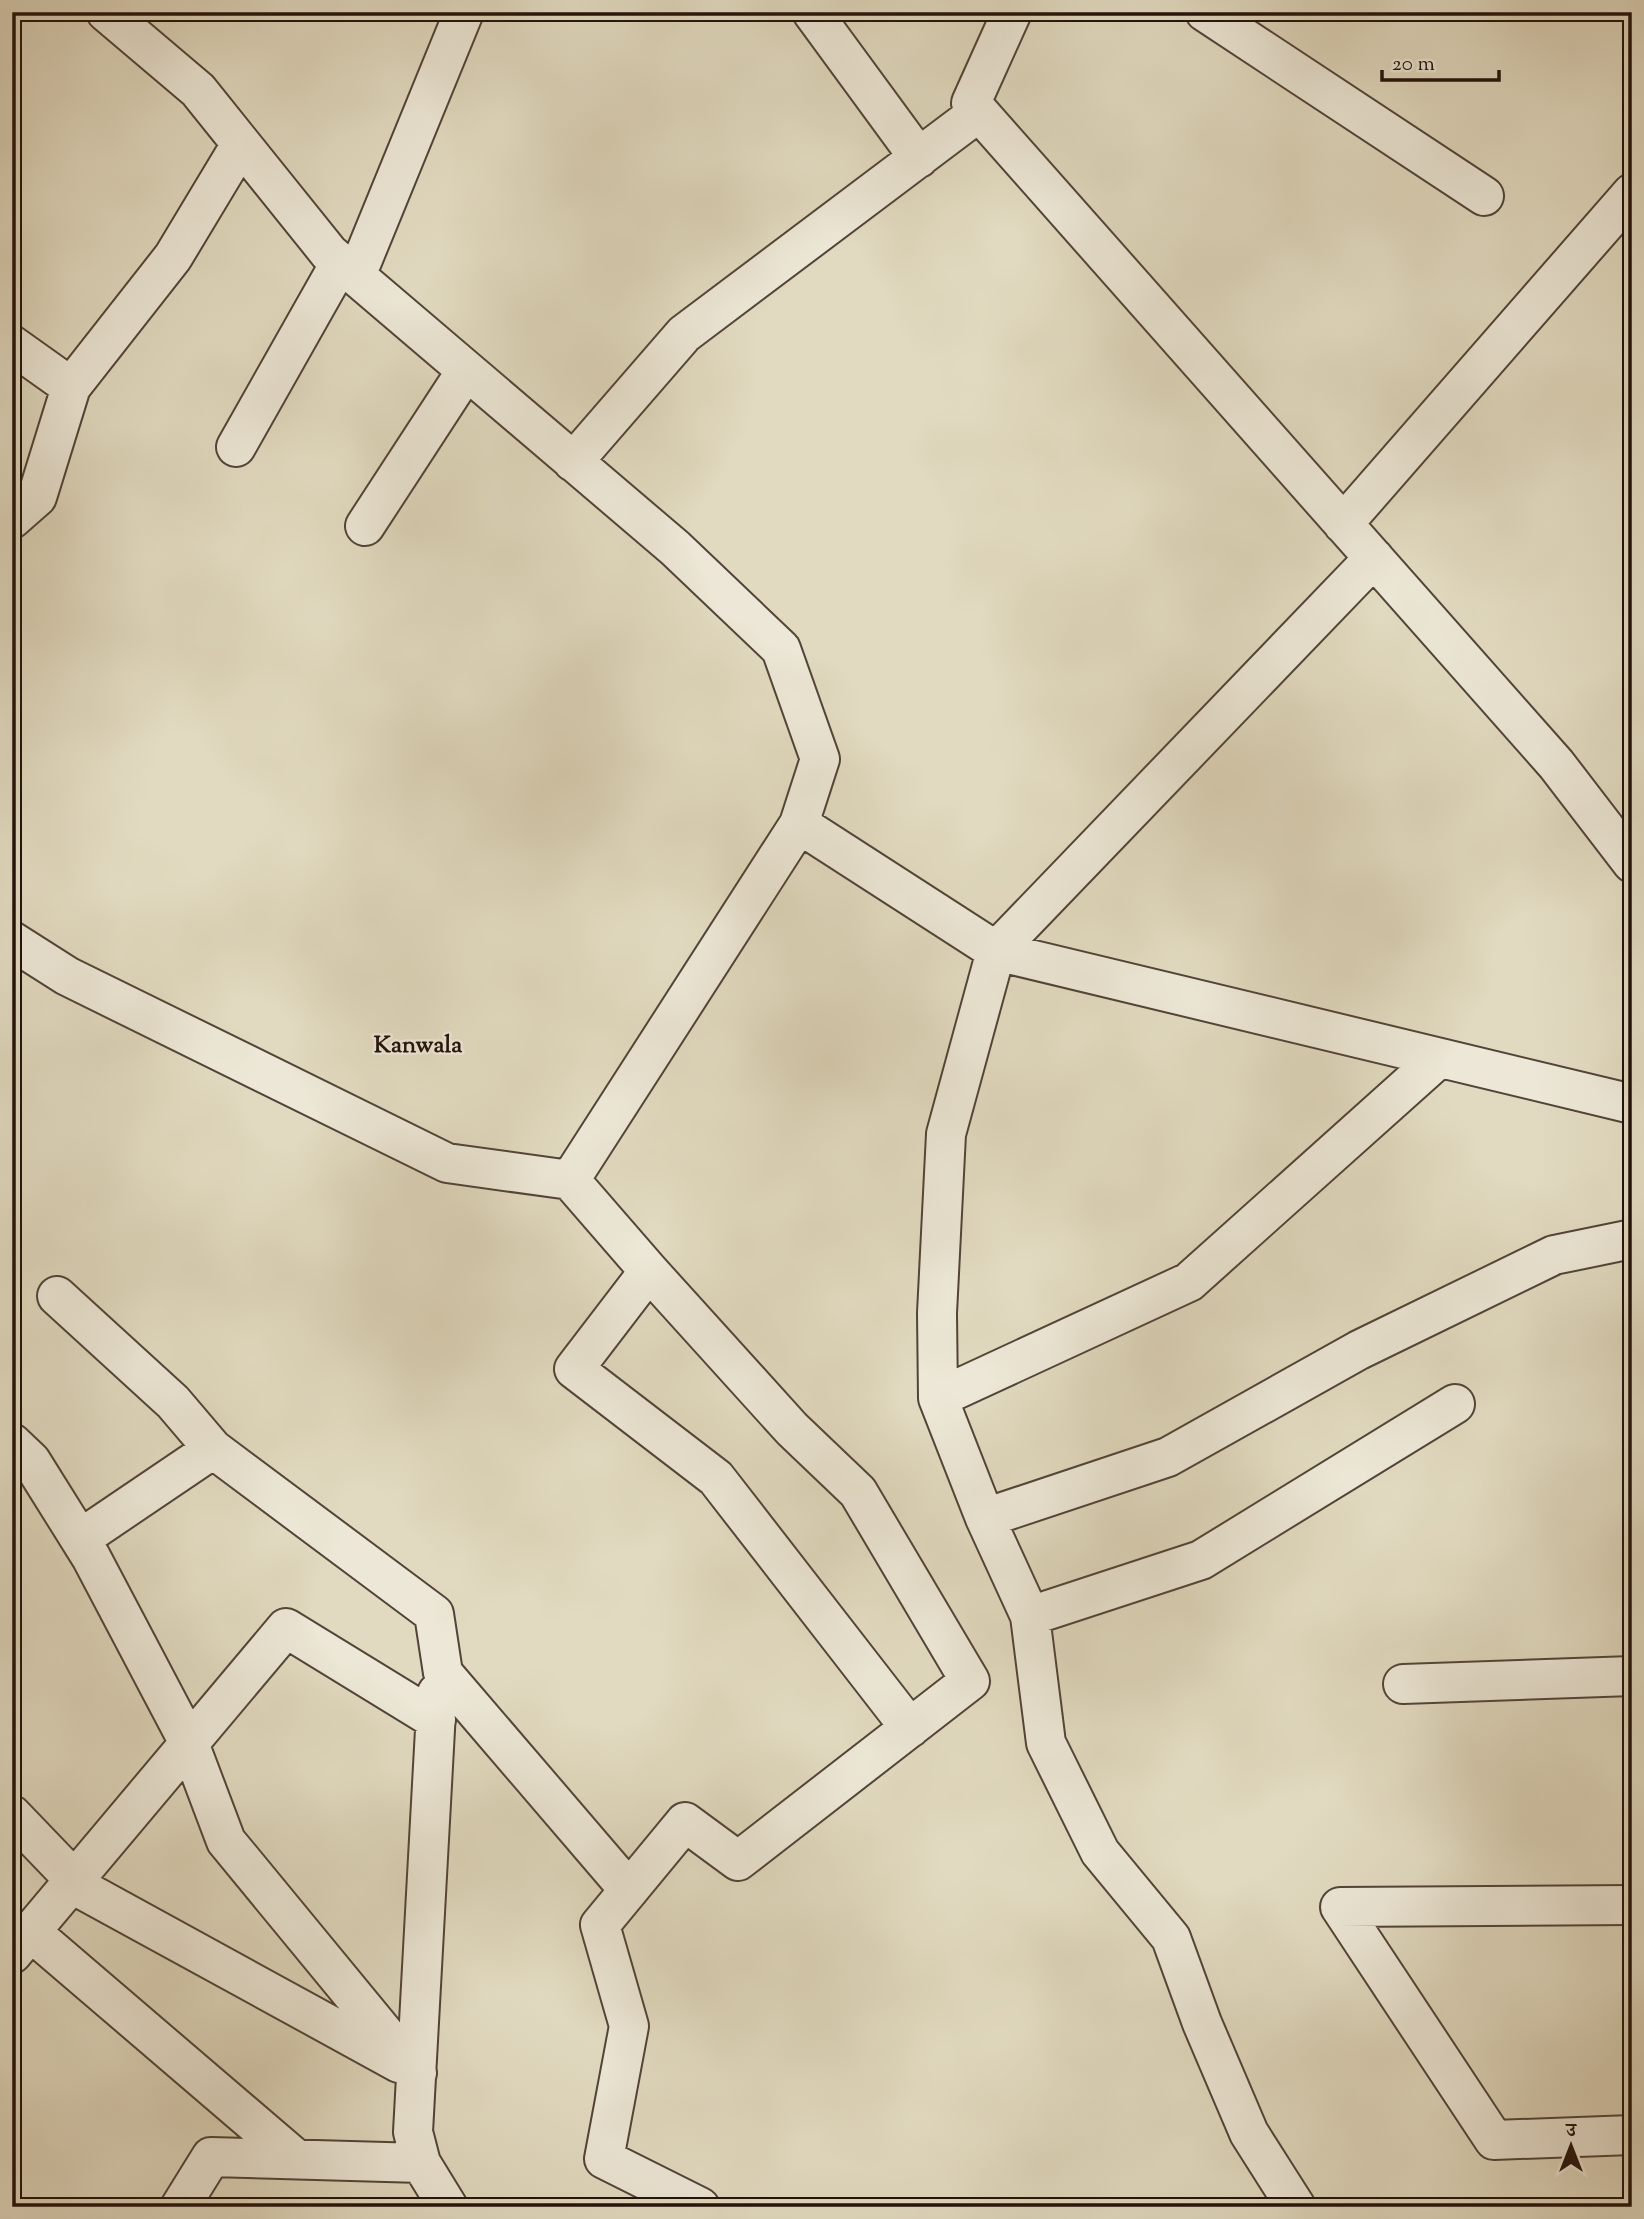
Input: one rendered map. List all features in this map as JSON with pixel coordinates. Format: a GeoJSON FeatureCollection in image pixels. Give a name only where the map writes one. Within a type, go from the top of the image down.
{"type":"FeatureCollection","features":[{"type":"Feature","properties":{"kind":"street"},"geometry":{"type":"LineString","coordinates":[[106,12],[198,90],[329,253],[675,548],[781,649],[821,759],[799,824],[570,1180]]}},
{"type":"Feature","properties":{"kind":"street"},"geometry":{"type":"LineString","coordinates":[[236,447],[348,270],[464,12]]}},
{"type":"Feature","properties":{"kind":"street"},"geometry":{"type":"LineString","coordinates":[[812,12],[919,158]]}},
{"type":"Feature","properties":{"kind":"street"},"geometry":{"type":"LineString","coordinates":[[1012,12],[971,103],[1556,764],[1632,863]]}},
{"type":"Feature","properties":{"kind":"street"},"geometry":{"type":"LineString","coordinates":[[1205,12],[1484,196]]}},
{"type":"Feature","properties":{"kind":"street"},"geometry":{"type":"LineString","coordinates":[[573,462],[684,334],[979,112]]}},
{"type":"Feature","properties":{"kind":"street"},"geometry":{"type":"LineString","coordinates":[[12,519],[37,498],[71,387],[173,257],[241,144]]}},
{"type":"Feature","properties":{"kind":"street"},"geometry":{"type":"LineString","coordinates":[[1343,524],[1632,192]]}},
{"type":"Feature","properties":{"kind":"street"},"geometry":{"type":"LineString","coordinates":[[12,345],[71,387]]}},
{"type":"Feature","properties":{"kind":"street"},"geometry":{"type":"LineString","coordinates":[[365,526],[466,370]]}},
{"type":"Feature","properties":{"kind":"street"},"geometry":{"type":"LineString","coordinates":[[1296,2207],[1249,2133],[1202,2023],[1171,1938],[1100,1852],[1046,1743],[1030,1616],[985,1518],[939,1398],[937,1313],[946,1135],[996,951],[1374,558]]}},
{"type":"Feature","properties":{"kind":"street"},"geometry":{"type":"LineString","coordinates":[[799,824],[996,951],[1632,1104]]}},
{"type":"Feature","properties":{"kind":"street"},"geometry":{"type":"LineString","coordinates":[[12,941],[67,975],[447,1163],[570,1180],[792,1429],[859,1492],[970,1681],[738,1861],[685,1822],[600,1924],[629,2026],[604,2159],[701,2207]]}},
{"type":"Feature","properties":{"kind":"street"},"geometry":{"type":"LineString","coordinates":[[939,1398],[1189,1282],[1439,1058]]}},
{"type":"Feature","properties":{"kind":"street"},"geometry":{"type":"LineString","coordinates":[[985,1518],[1168,1457],[1359,1350],[1554,1255],[1632,1239]]}},
{"type":"Feature","properties":{"kind":"street"},"geometry":{"type":"LineString","coordinates":[[649,1271],[574,1369],[716,1478],[909,1728]]}},
{"type":"Feature","properties":{"kind":"street"},"geometry":{"type":"LineString","coordinates":[[57,1296],[173,1402],[213,1449],[434,1614],[443,1673],[629,1890]]}},
{"type":"Feature","properties":{"kind":"street"},"geometry":{"type":"LineString","coordinates":[[1030,1616],[1201,1560],[1455,1404]]}},
{"type":"Feature","properties":{"kind":"street"},"geometry":{"type":"LineString","coordinates":[[12,1443],[32,1461],[80,1539],[189,1743],[226,1842],[417,2073],[85,1891],[12,1815]]}},
{"type":"Feature","properties":{"kind":"street"},"geometry":{"type":"LineString","coordinates":[[80,1539],[213,1449]]}},
{"type":"Feature","properties":{"kind":"street"},"geometry":{"type":"LineString","coordinates":[[296,2159],[22,1943],[286,1628],[436,1720]]}},
{"type":"Feature","properties":{"kind":"street"},"geometry":{"type":"LineString","coordinates":[[440,1648],[413,2132],[421,2163],[448,2207]]}},
{"type":"Feature","properties":{"kind":"street"},"geometry":{"type":"LineString","coordinates":[[1403,1684],[1632,1676]]}},
{"type":"Feature","properties":{"kind":"street"},"geometry":{"type":"LineString","coordinates":[[1632,1905],[1339,1907],[1494,2140],[1632,2135]]}},
{"type":"Feature","properties":{"kind":"street"},"geometry":{"type":"LineString","coordinates":[[180,2207],[211,2157],[421,2163]]}},
{"type":"Feature","properties":{"kind":"district","name":"Kanwala"},"geometry":{"type":"Point","coordinates":[418,1044]}}]}
